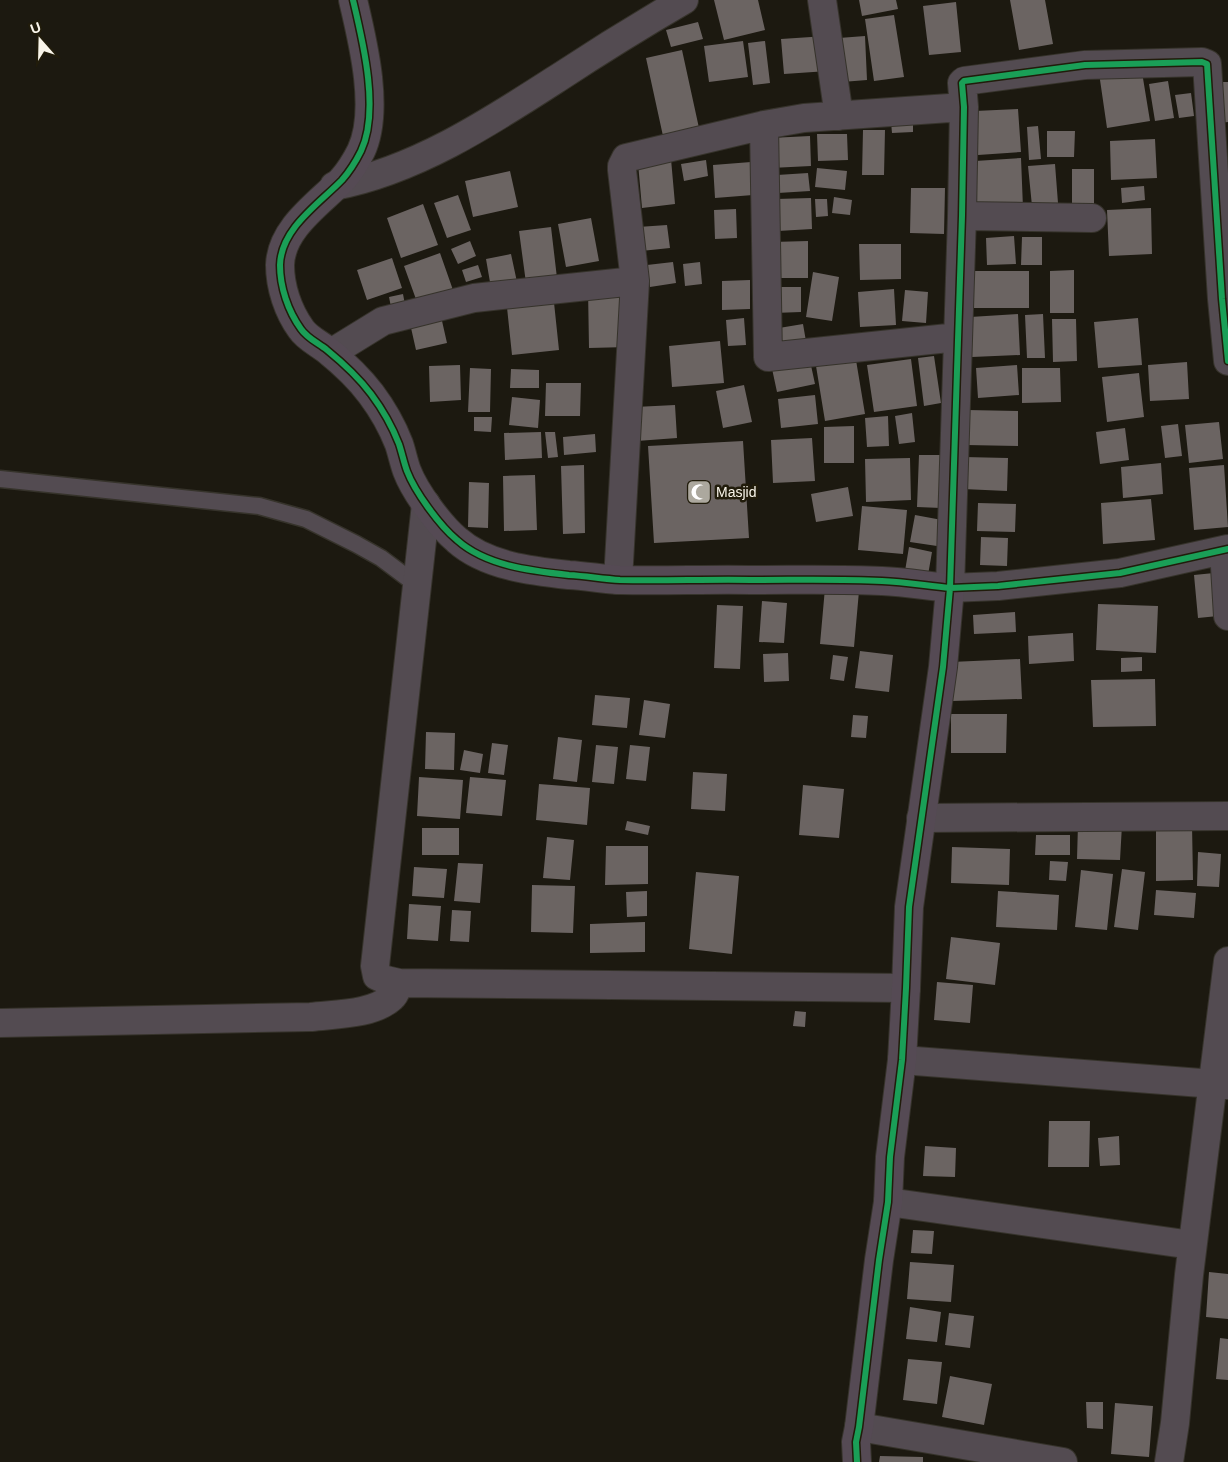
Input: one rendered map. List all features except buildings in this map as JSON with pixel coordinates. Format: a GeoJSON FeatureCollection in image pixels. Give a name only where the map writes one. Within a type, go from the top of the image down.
{"type":"FeatureCollection","features":[{"type":"Feature","properties":{"kind":"street"},"geometry":{"type":"LineString","coordinates":[[354,0],[366,53],[368,123],[360,153],[350,170],[310,209],[295,227],[283,248],[280,261],[283,292],[302,330],[331,353],[359,380],[381,408],[394,432],[407,472],[426,504],[458,542],[469,550],[519,568],[618,580],[883,581],[950,588],[998,586],[1120,573],[1226,549],[1228,616]]}},
{"type":"Feature","properties":{"kind":"street"},"geometry":{"type":"LineString","coordinates":[[334,186],[374,176],[454,142],[684,0]]}},
{"type":"Feature","properties":{"kind":"street"},"geometry":{"type":"LineString","coordinates":[[822,0],[840,116]]}},
{"type":"Feature","properties":{"kind":"street"},"geometry":{"type":"LineString","coordinates":[[857,1462],[856,1442],[860,1427],[879,1260],[888,1202],[890,1157],[902,1060],[908,907],[943,667],[950,588],[962,216],[964,107],[962,83],[965,80],[1085,65],[1205,62],[1208,64],[1223,226],[1228,361]]}},
{"type":"Feature","properties":{"kind":"street"},"geometry":{"type":"LineString","coordinates":[[618,580],[635,281],[622,170],[626,158],[764,125],[804,118],[964,107]]}},
{"type":"Feature","properties":{"kind":"street"},"geometry":{"type":"LineString","coordinates":[[764,125],[768,357],[958,337]]}},
{"type":"Feature","properties":{"kind":"street"},"geometry":{"type":"LineString","coordinates":[[962,216],[1092,218]]}},
{"type":"Feature","properties":{"kind":"street"},"geometry":{"type":"LineString","coordinates":[[331,353],[384,321],[474,298],[635,281]]}},
{"type":"Feature","properties":{"kind":"street"},"geometry":{"type":"LineString","coordinates":[[426,504],[374,966],[377,976],[399,983],[906,988]]}},
{"type":"Feature","properties":{"kind":"street"},"geometry":{"type":"LineString","coordinates":[[921,818],[1228,816]]}},
{"type":"Feature","properties":{"kind":"street"},"geometry":{"type":"LineString","coordinates":[[1168,1462],[1175,1423],[1192,1245],[1221,1085],[1228,961]]}},
{"type":"Feature","properties":{"kind":"street"},"geometry":{"type":"LineString","coordinates":[[0,1023],[311,1017],[354,1012],[373,1007],[391,998],[399,983]]}},
{"type":"Feature","properties":{"kind":"street"},"geometry":{"type":"LineString","coordinates":[[902,1060],[1221,1085]]}},
{"type":"Feature","properties":{"kind":"street"},"geometry":{"type":"LineString","coordinates":[[888,1202],[1192,1245]]}},
{"type":"Feature","properties":{"kind":"street"},"geometry":{"type":"LineString","coordinates":[[860,1427],[1063,1462]]}},
{"type":"Feature","properties":{"kind":"lane"},"geometry":{"type":"LineString","coordinates":[[0,478],[259,506],[306,519],[356,544],[381,558],[417,585]]}},
{"type":"Feature","properties":{"kind":"cycle path"},"geometry":{"type":"LineString","coordinates":[[353,0],[368,76],[369,116],[367,135],[361,151],[348,173],[303,217],[287,239],[280,265],[281,282],[289,307],[303,332],[350,371],[379,406],[396,437],[407,471],[416,489],[436,518],[450,534],[469,549],[482,556],[510,566],[540,572],[620,580],[867,580],[950,588],[943,667],[909,907],[902,1060],[890,1157],[888,1202],[856,1442],[857,1462]]}},
{"type":"Feature","properties":{"kind":"cycle path"},"geometry":{"type":"LineString","coordinates":[[1228,361],[1222,299],[1207,64],[1202,62],[1085,65],[964,81],[962,83],[964,107],[962,216],[950,588],[998,586],[1120,573],[1228,549]]}},
{"type":"Feature","properties":{"kind":"place","name":"Masjid"},"geometry":{"type":"Point","coordinates":[699,492]}}]}
